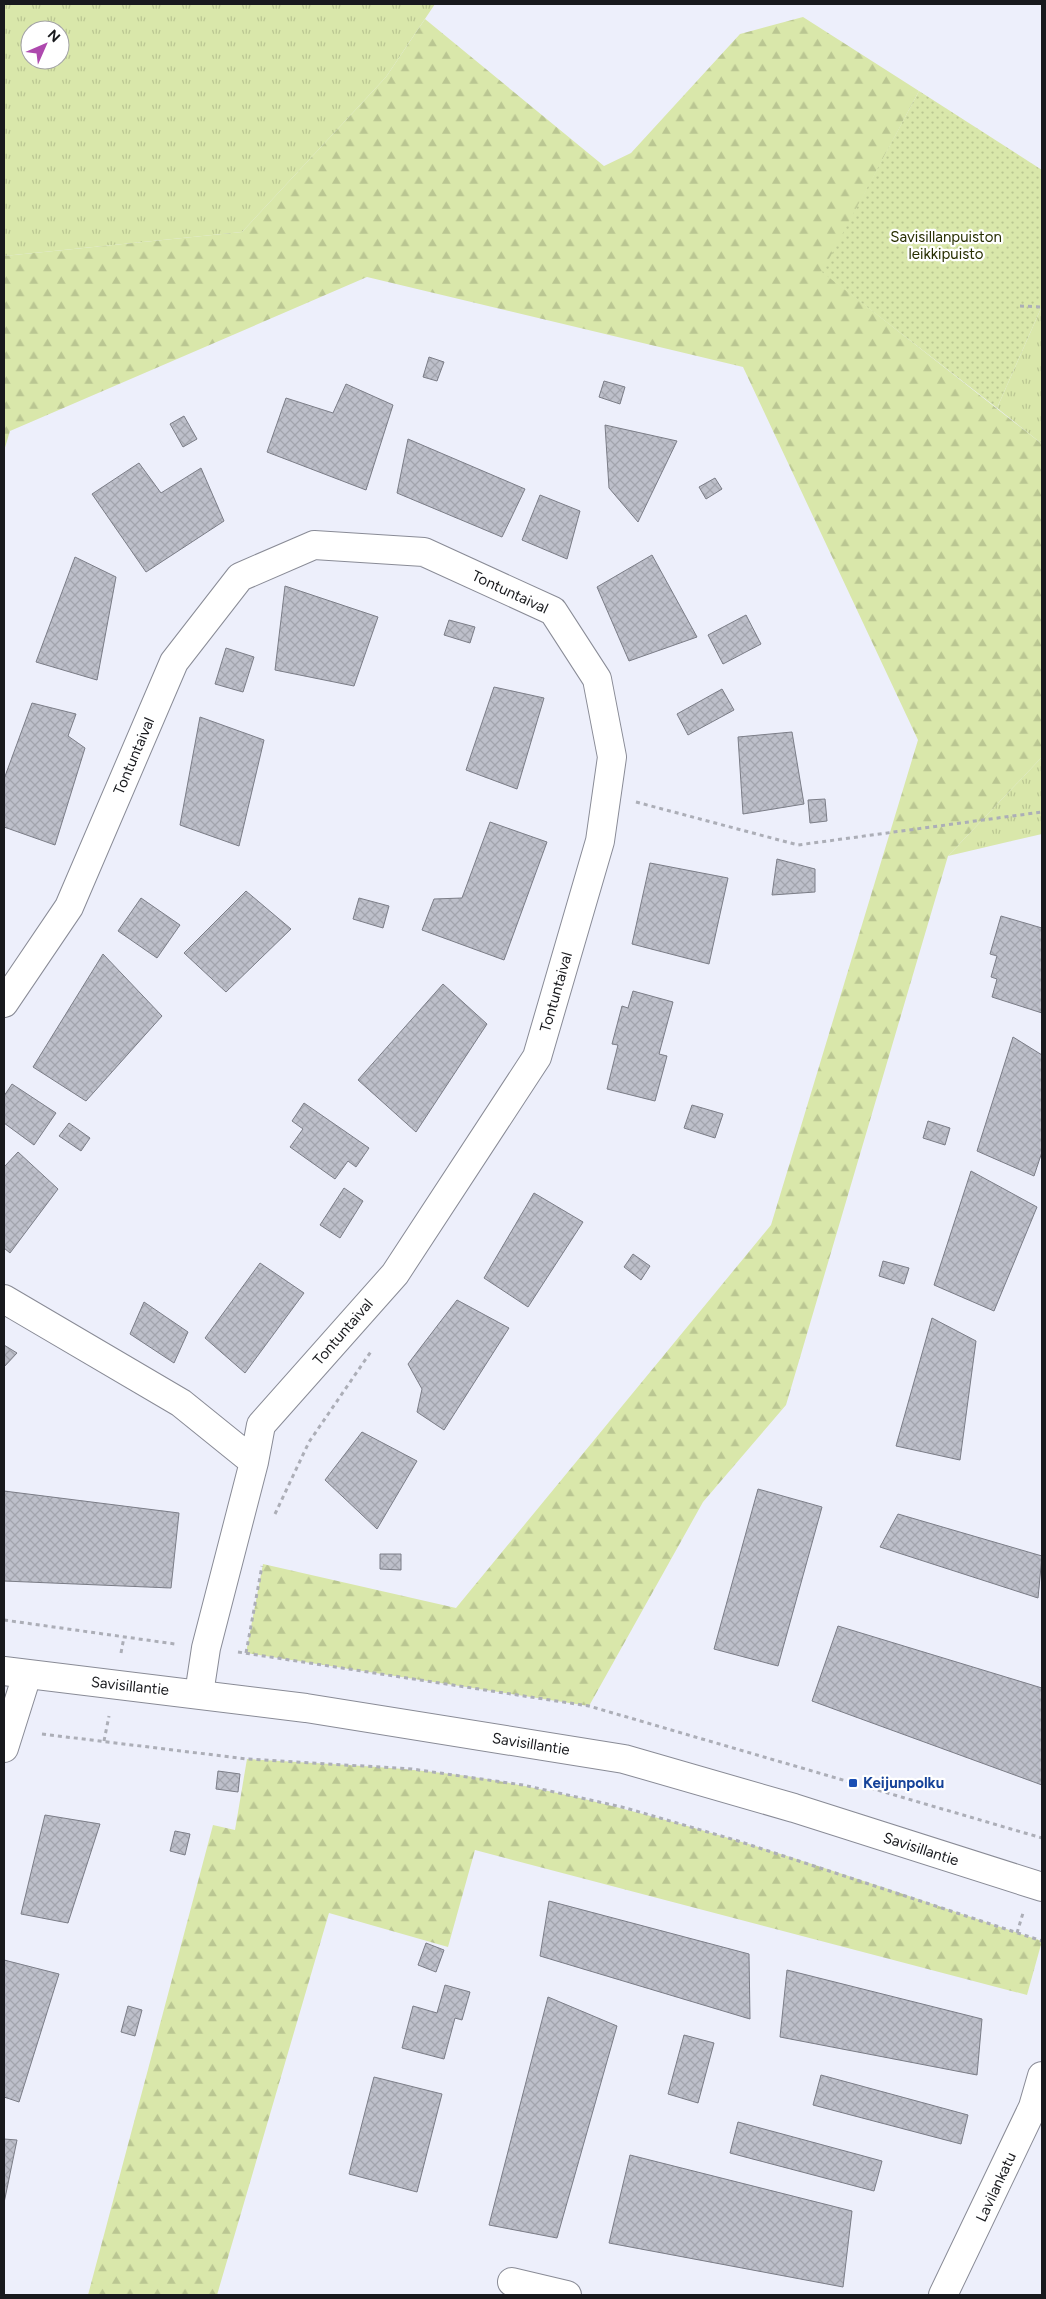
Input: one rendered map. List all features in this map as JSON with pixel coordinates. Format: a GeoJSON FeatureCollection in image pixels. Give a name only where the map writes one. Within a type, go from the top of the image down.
{"type":"FeatureCollection","features":[{"type":"Feature","properties":{"kind":"street","name":"Tontuntaival"},"geometry":{"type":"LineString","coordinates":[[4,1003],[69,907],[174,662],[240,577],[314,545],[424,552],[553,611],[597,679],[612,757],[600,841],[536,1057],[395,1274],[261,1425],[254,1462],[206,1648],[199,1694]]}},
{"type":"Feature","properties":{"kind":"street"},"geometry":{"type":"LineString","coordinates":[[4,1299],[181,1404],[254,1462]]}},
{"type":"Feature","properties":{"kind":"street"},"geometry":{"type":"LineString","coordinates":[[6,1739],[15,1673]]}},
{"type":"Feature","properties":{"kind":"street","name":"Savisillantie"},"geometry":{"type":"LineString","coordinates":[[15,1673],[306,1708],[624,1759],[794,1808],[1042,1887]]}},
{"type":"Feature","properties":{"kind":"street","name":"Lavilankatu"},"geometry":{"type":"LineString","coordinates":[[943,2295],[1033,2107],[1042,2076]]}},
{"type":"Feature","properties":{"kind":"street"},"geometry":{"type":"LineString","coordinates":[[512,2282],[567,2295]]}},
{"type":"Feature","properties":{"kind":"path"},"geometry":{"type":"LineString","coordinates":[[1020,306],[1042,307]]}},
{"type":"Feature","properties":{"kind":"path"},"geometry":{"type":"LineString","coordinates":[[607,794],[798,845],[1042,812]]}},
{"type":"Feature","properties":{"kind":"path"},"geometry":{"type":"LineString","coordinates":[[6,1739],[247,1759],[412,1769],[523,1786],[626,1808],[726,1838],[1042,1941]]}},
{"type":"Feature","properties":{"kind":"green space"},"geometry":{"type":"Polygon","coordinates":[[[4,4],[435,4],[386,77],[242,232],[4,256],[4,4]]]}},
{"type":"Feature","properties":{"kind":"green space"},"geometry":{"type":"Polygon","coordinates":[[[803,17],[919,91],[823,272],[1042,444],[1042,757],[948,856],[786,1405],[703,1502],[589,1706],[246,1653],[263,1564],[456,1608],[771,1225],[918,740],[743,367],[367,277],[10,431],[4,451],[4,256],[242,232],[386,77],[425,19],[604,166],[631,153],[740,34],[803,17]]]}},
{"type":"Feature","properties":{"kind":"green space","name":"Savisillanpuiston leikkipuisto"},"geometry":{"type":"Polygon","coordinates":[[[919,91],[1042,170],[1042,306],[997,408],[822,272],[919,91]]]}},
{"type":"Feature","properties":{"kind":"green space"},"geometry":{"type":"Polygon","coordinates":[[[1042,306],[1042,444],[997,408],[1042,306]]]}},
{"type":"Feature","properties":{"kind":"green space"},"geometry":{"type":"Polygon","coordinates":[[[1042,757],[1042,834],[948,856],[1042,757]]]}},
{"type":"Feature","properties":{"kind":"green space"},"geometry":{"type":"Polygon","coordinates":[[[247,1759],[387,1768],[456,1775],[525,1786],[591,1801],[656,1817],[786,1856],[1042,1941],[1027,1995],[475,1850],[448,1947],[329,1913],[217,2295],[88,2295],[213,1825],[235,1830],[247,1759]]]}},
{"type":"Feature","properties":{"kind":"building"},"geometry":{"type":"Polygon","coordinates":[[[429,357],[444,362],[437,381],[423,377],[429,357]]]}},
{"type":"Feature","properties":{"kind":"building"},"geometry":{"type":"Polygon","coordinates":[[[604,381],[625,387],[620,404],[599,397],[604,381]]]}},
{"type":"Feature","properties":{"kind":"building"},"geometry":{"type":"Polygon","coordinates":[[[346,384],[393,405],[366,490],[267,452],[286,398],[333,413],[346,384]]]}},
{"type":"Feature","properties":{"kind":"building"},"geometry":{"type":"Polygon","coordinates":[[[184,416],[197,439],[183,447],[170,424],[184,416]]]}},
{"type":"Feature","properties":{"kind":"building"},"geometry":{"type":"Polygon","coordinates":[[[605,425],[677,441],[638,522],[609,488],[605,425]]]}},
{"type":"Feature","properties":{"kind":"building"},"geometry":{"type":"Polygon","coordinates":[[[408,439],[525,489],[502,537],[397,493],[408,439]]]}},
{"type":"Feature","properties":{"kind":"building"},"geometry":{"type":"Polygon","coordinates":[[[139,463],[161,493],[201,468],[224,521],[146,572],[92,494],[139,463]]]}},
{"type":"Feature","properties":{"kind":"building"},"geometry":{"type":"Polygon","coordinates":[[[715,478],[722,489],[706,499],[699,487],[715,478]]]}},
{"type":"Feature","properties":{"kind":"building"},"geometry":{"type":"Polygon","coordinates":[[[540,495],[580,511],[567,559],[522,540],[540,495]]]}},
{"type":"Feature","properties":{"kind":"building"},"geometry":{"type":"Polygon","coordinates":[[[652,555],[697,637],[629,661],[597,587],[652,555]]]}},
{"type":"Feature","properties":{"kind":"building"},"geometry":{"type":"Polygon","coordinates":[[[75,557],[116,577],[97,680],[36,662],[75,557]]]}},
{"type":"Feature","properties":{"kind":"building"},"geometry":{"type":"Polygon","coordinates":[[[285,586],[378,617],[354,686],[275,670],[285,586]]]}},
{"type":"Feature","properties":{"kind":"building"},"geometry":{"type":"Polygon","coordinates":[[[746,615],[761,644],[723,664],[708,635],[746,615]]]}},
{"type":"Feature","properties":{"kind":"building"},"geometry":{"type":"Polygon","coordinates":[[[449,620],[475,627],[470,643],[444,635],[449,620]]]}},
{"type":"Feature","properties":{"kind":"building"},"geometry":{"type":"Polygon","coordinates":[[[226,648],[254,657],[243,692],[215,684],[226,648]]]}},
{"type":"Feature","properties":{"kind":"building"},"geometry":{"type":"Polygon","coordinates":[[[494,687],[544,698],[517,789],[466,770],[494,687]]]}},
{"type":"Feature","properties":{"kind":"building"},"geometry":{"type":"Polygon","coordinates":[[[722,689],[734,710],[688,735],[677,714],[722,689]]]}},
{"type":"Feature","properties":{"kind":"building"},"geometry":{"type":"Polygon","coordinates":[[[32,703],[76,714],[68,736],[85,748],[55,845],[4,827],[4,779],[32,703]]]}},
{"type":"Feature","properties":{"kind":"building"},"geometry":{"type":"Polygon","coordinates":[[[200,717],[264,740],[239,846],[180,825],[200,717]]]}},
{"type":"Feature","properties":{"kind":"building"},"geometry":{"type":"Polygon","coordinates":[[[792,732],[804,804],[743,814],[738,737],[792,732]]]}},
{"type":"Feature","properties":{"kind":"building"},"geometry":{"type":"Polygon","coordinates":[[[825,799],[827,821],[810,823],[808,800],[825,799]]]}},
{"type":"Feature","properties":{"kind":"building"},"geometry":{"type":"Polygon","coordinates":[[[490,822],[547,842],[504,960],[422,930],[434,899],[462,898],[490,822]]]}},
{"type":"Feature","properties":{"kind":"building"},"geometry":{"type":"Polygon","coordinates":[[[777,859],[815,869],[815,892],[772,895],[777,859]]]}},
{"type":"Feature","properties":{"kind":"building"},"geometry":{"type":"Polygon","coordinates":[[[650,863],[728,878],[709,964],[632,944],[650,863]]]}},
{"type":"Feature","properties":{"kind":"building"},"geometry":{"type":"Polygon","coordinates":[[[246,891],[291,929],[226,992],[184,953],[246,891]]]}},
{"type":"Feature","properties":{"kind":"building"},"geometry":{"type":"Polygon","coordinates":[[[141,898],[180,925],[157,958],[118,931],[141,898]]]}},
{"type":"Feature","properties":{"kind":"building"},"geometry":{"type":"Polygon","coordinates":[[[359,898],[389,906],[383,928],[353,919],[359,898]]]}},
{"type":"Feature","properties":{"kind":"building"},"geometry":{"type":"Polygon","coordinates":[[[1001,916],[1042,928],[1042,1013],[992,997],[997,979],[991,977],[997,956],[990,954],[1001,916]]]}},
{"type":"Feature","properties":{"kind":"building"},"geometry":{"type":"Polygon","coordinates":[[[103,954],[162,1016],[86,1101],[33,1067],[103,954]]]}},
{"type":"Feature","properties":{"kind":"building"},"geometry":{"type":"Polygon","coordinates":[[[443,984],[487,1024],[416,1132],[358,1080],[443,984]]]}},
{"type":"Feature","properties":{"kind":"building"},"geometry":{"type":"Polygon","coordinates":[[[633,991],[673,1002],[659,1054],[667,1056],[655,1101],[607,1089],[618,1045],[612,1044],[622,1006],[628,1008],[633,991]]]}},
{"type":"Feature","properties":{"kind":"building"},"geometry":{"type":"Polygon","coordinates":[[[1013,1037],[1042,1055],[1042,1152],[1034,1176],[977,1151],[1013,1037]]]}},
{"type":"Feature","properties":{"kind":"building"},"geometry":{"type":"Polygon","coordinates":[[[12,1084],[56,1113],[34,1145],[4,1123],[4,1096],[12,1084]]]}},
{"type":"Feature","properties":{"kind":"building"},"geometry":{"type":"Polygon","coordinates":[[[304,1103],[369,1148],[356,1167],[348,1161],[335,1179],[290,1147],[303,1129],[292,1121],[304,1103]]]}},
{"type":"Feature","properties":{"kind":"building"},"geometry":{"type":"Polygon","coordinates":[[[692,1105],[723,1114],[715,1138],[684,1128],[692,1105]]]}},
{"type":"Feature","properties":{"kind":"building"},"geometry":{"type":"Polygon","coordinates":[[[928,1121],[950,1128],[945,1145],[923,1138],[928,1121]]]}},
{"type":"Feature","properties":{"kind":"building"},"geometry":{"type":"Polygon","coordinates":[[[69,1123],[90,1138],[81,1151],[59,1136],[69,1123]]]}},
{"type":"Feature","properties":{"kind":"building"},"geometry":{"type":"Polygon","coordinates":[[[18,1152],[58,1189],[10,1253],[4,1248],[4,1167],[18,1152]]]}},
{"type":"Feature","properties":{"kind":"building"},"geometry":{"type":"Polygon","coordinates":[[[971,1171],[1037,1207],[994,1311],[934,1285],[971,1171]]]}},
{"type":"Feature","properties":{"kind":"building"},"geometry":{"type":"Polygon","coordinates":[[[344,1188],[363,1201],[340,1238],[320,1225],[344,1188]]]}},
{"type":"Feature","properties":{"kind":"building"},"geometry":{"type":"Polygon","coordinates":[[[534,1193],[583,1222],[528,1307],[484,1278],[534,1193]]]}},
{"type":"Feature","properties":{"kind":"building"},"geometry":{"type":"Polygon","coordinates":[[[633,1254],[650,1266],[641,1280],[624,1267],[633,1254]]]}},
{"type":"Feature","properties":{"kind":"building"},"geometry":{"type":"Polygon","coordinates":[[[883,1261],[909,1268],[904,1284],[879,1276],[883,1261]]]}},
{"type":"Feature","properties":{"kind":"building"},"geometry":{"type":"Polygon","coordinates":[[[260,1263],[304,1293],[245,1373],[205,1338],[260,1263]]]}},
{"type":"Feature","properties":{"kind":"building"},"geometry":{"type":"Polygon","coordinates":[[[457,1300],[509,1328],[444,1430],[417,1412],[422,1389],[408,1364],[457,1300]]]}},
{"type":"Feature","properties":{"kind":"building"},"geometry":{"type":"Polygon","coordinates":[[[144,1302],[188,1332],[174,1363],[130,1334],[144,1302]]]}},
{"type":"Feature","properties":{"kind":"building"},"geometry":{"type":"Polygon","coordinates":[[[932,1318],[976,1341],[960,1460],[896,1446],[932,1318]]]}},
{"type":"Feature","properties":{"kind":"building"},"geometry":{"type":"Polygon","coordinates":[[[4,1345],[17,1353],[4,1367],[4,1345]]]}},
{"type":"Feature","properties":{"kind":"building"},"geometry":{"type":"Polygon","coordinates":[[[362,1432],[417,1461],[377,1529],[325,1480],[362,1432]]]}},
{"type":"Feature","properties":{"kind":"building"},"geometry":{"type":"Polygon","coordinates":[[[758,1489],[822,1507],[778,1666],[714,1649],[758,1489]]]}},
{"type":"Feature","properties":{"kind":"building"},"geometry":{"type":"Polygon","coordinates":[[[4,1491],[179,1513],[171,1588],[4,1581],[4,1491]]]}},
{"type":"Feature","properties":{"kind":"building"},"geometry":{"type":"Polygon","coordinates":[[[898,1514],[1042,1556],[1038,1598],[880,1547],[898,1514]]]}},
{"type":"Feature","properties":{"kind":"building"},"geometry":{"type":"Polygon","coordinates":[[[380,1554],[401,1554],[401,1570],[380,1569],[380,1554]]]}},
{"type":"Feature","properties":{"kind":"building"},"geometry":{"type":"Polygon","coordinates":[[[838,1626],[1042,1688],[1042,1785],[812,1701],[838,1626]]]}},
{"type":"Feature","properties":{"kind":"building"},"geometry":{"type":"Polygon","coordinates":[[[218,1771],[240,1774],[238,1792],[216,1789],[218,1771]]]}},
{"type":"Feature","properties":{"kind":"building"},"geometry":{"type":"Polygon","coordinates":[[[45,1815],[100,1824],[68,1923],[21,1914],[45,1815]]]}},
{"type":"Feature","properties":{"kind":"building"},"geometry":{"type":"Polygon","coordinates":[[[175,1831],[190,1834],[185,1855],[170,1851],[175,1831]]]}},
{"type":"Feature","properties":{"kind":"building"},"geometry":{"type":"Polygon","coordinates":[[[549,1901],[749,1954],[750,2019],[540,1956],[549,1901]]]}},
{"type":"Feature","properties":{"kind":"building"},"geometry":{"type":"Polygon","coordinates":[[[426,1943],[444,1950],[436,1972],[418,1965],[426,1943]]]}},
{"type":"Feature","properties":{"kind":"building"},"geometry":{"type":"Polygon","coordinates":[[[4,1960],[59,1974],[19,2102],[4,2097],[4,1960]]]}},
{"type":"Feature","properties":{"kind":"building"},"geometry":{"type":"Polygon","coordinates":[[[787,1970],[982,2019],[977,2075],[780,2037],[787,1970]]]}},
{"type":"Feature","properties":{"kind":"building"},"geometry":{"type":"Polygon","coordinates":[[[445,1985],[470,1992],[462,2020],[455,2018],[444,2059],[402,2048],[413,2006],[437,2013],[445,1985]]]}},
{"type":"Feature","properties":{"kind":"building"},"geometry":{"type":"Polygon","coordinates":[[[548,1997],[617,2026],[557,2238],[489,2225],[548,1997]]]}},
{"type":"Feature","properties":{"kind":"building"},"geometry":{"type":"Polygon","coordinates":[[[128,2006],[142,2010],[135,2036],[121,2032],[128,2006]]]}},
{"type":"Feature","properties":{"kind":"building"},"geometry":{"type":"Polygon","coordinates":[[[684,2035],[714,2043],[698,2103],[668,2094],[684,2035]]]}},
{"type":"Feature","properties":{"kind":"building"},"geometry":{"type":"Polygon","coordinates":[[[821,2075],[968,2115],[961,2144],[813,2105],[821,2075]]]}},
{"type":"Feature","properties":{"kind":"building"},"geometry":{"type":"Polygon","coordinates":[[[374,2077],[442,2094],[417,2192],[349,2174],[374,2077]]]}},
{"type":"Feature","properties":{"kind":"building"},"geometry":{"type":"Polygon","coordinates":[[[738,2122],[882,2161],[874,2191],[730,2153],[738,2122]]]}},
{"type":"Feature","properties":{"kind":"building"},"geometry":{"type":"Polygon","coordinates":[[[4,2139],[17,2140],[4,2203],[4,2139]]]}},
{"type":"Feature","properties":{"kind":"building"},"geometry":{"type":"Polygon","coordinates":[[[630,2155],[852,2211],[843,2287],[609,2243],[630,2155]]]}},
{"type":"Feature","properties":{"kind":"place","name":"Keijunpolku"},"geometry":{"type":"Point","coordinates":[853,1783]}}]}
